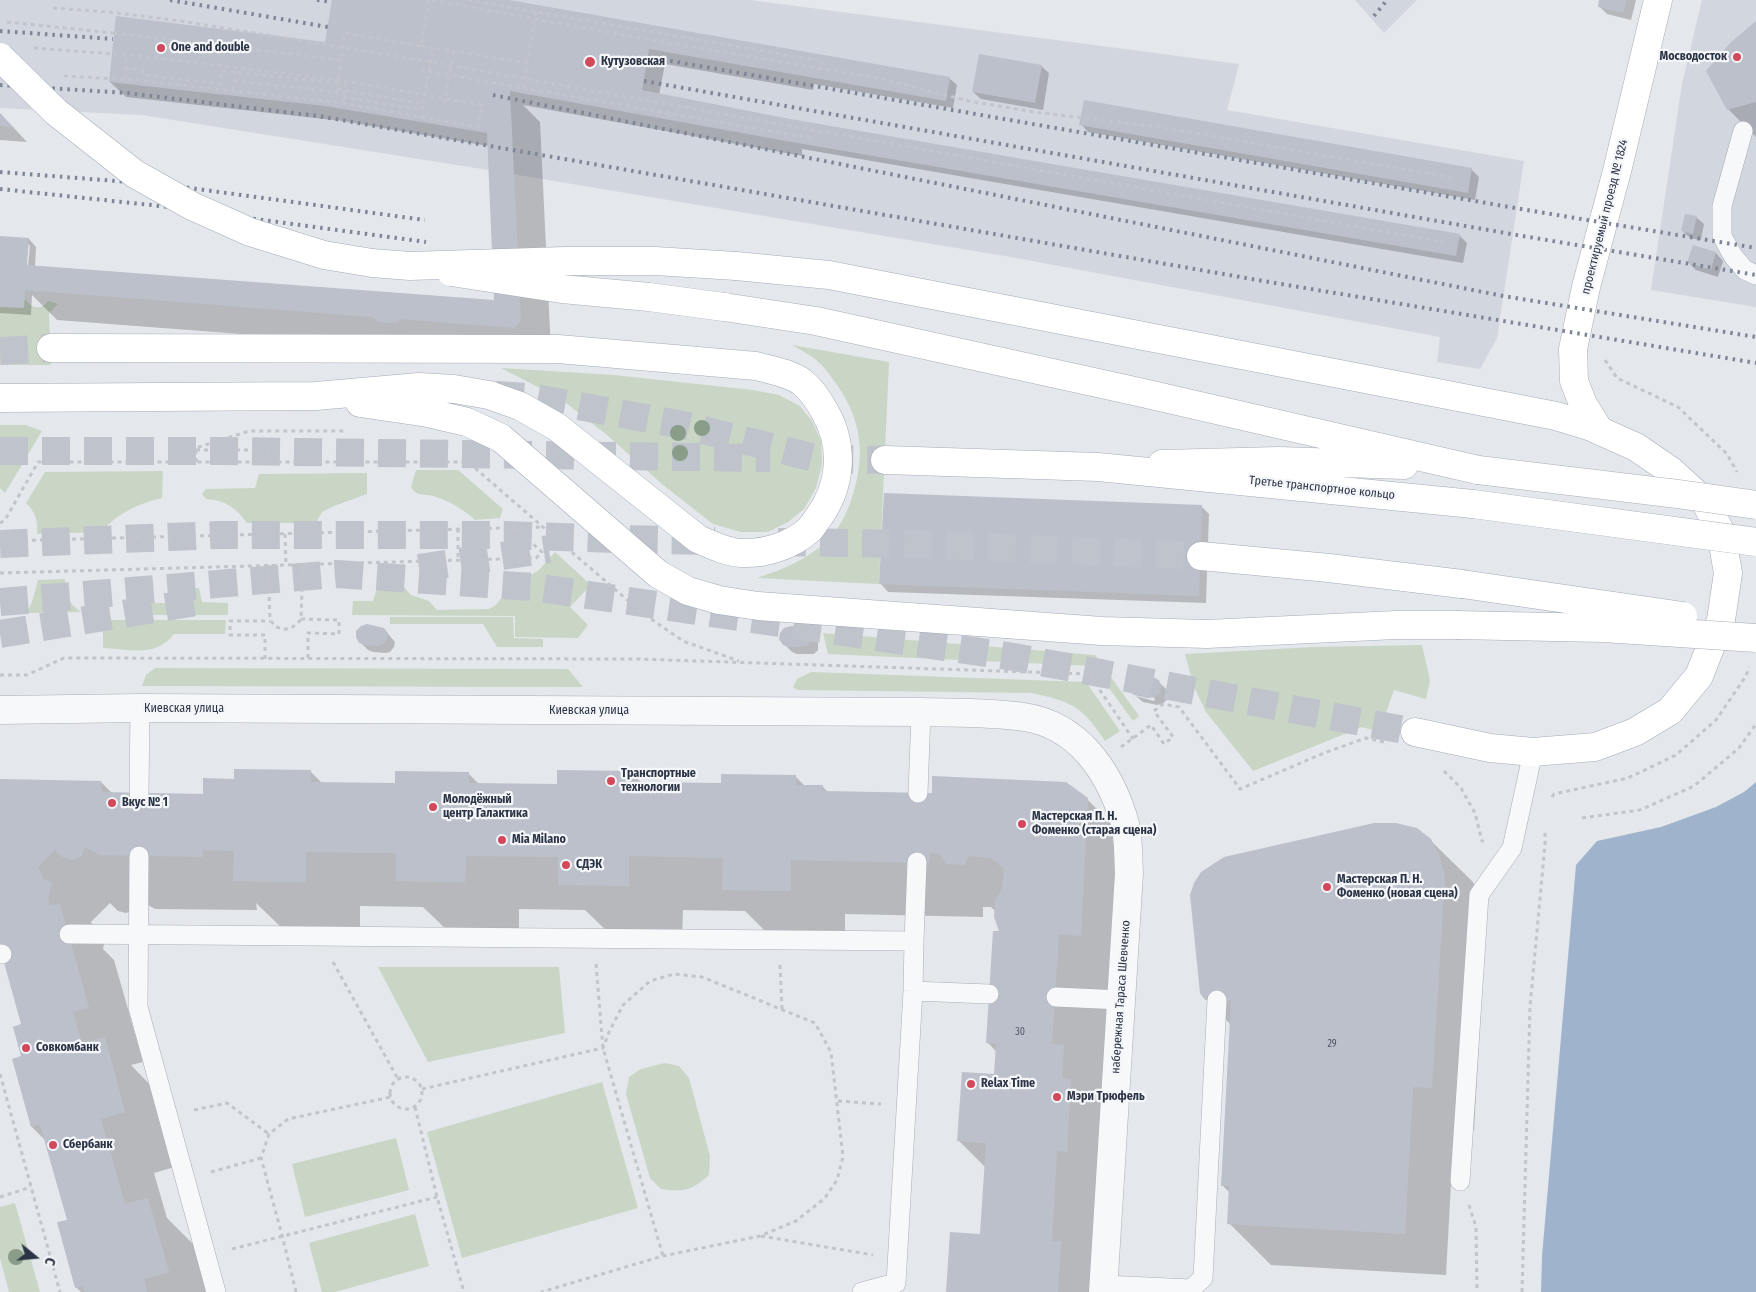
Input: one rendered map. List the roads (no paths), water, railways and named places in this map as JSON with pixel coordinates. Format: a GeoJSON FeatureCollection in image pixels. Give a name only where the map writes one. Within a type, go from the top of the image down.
{"type":"FeatureCollection","features":[{"type":"Feature","properties":{"kind":"main road","name":"проектируемый проезд № 1824"},"geometry":{"type":"LineString","coordinates":[[1598,430],[1583,404],[1574,381],[1573,349],[1586,287],[1617,171],[1658,0]]}},
{"type":"Feature","properties":{"kind":"main road"},"geometry":{"type":"LineString","coordinates":[[0,57],[56,112],[135,174],[192,206],[250,232],[324,255],[562,289],[649,297],[816,320],[1478,470]]}},
{"type":"Feature","properties":{"kind":"main road"},"geometry":{"type":"LineString","coordinates":[[410,266],[565,261],[637,261],[736,266],[830,275],[1556,416],[1598,430],[1636,447],[1671,471],[1706,503],[1721,533],[1728,572],[1721,620],[1699,676],[1670,711],[1636,732],[1595,747],[1533,752],[1490,748],[1415,732]]}},
{"type":"Feature","properties":{"kind":"main road"},"geometry":{"type":"LineString","coordinates":[[0,398],[316,396],[419,387],[454,389],[489,395],[520,406],[557,427],[698,539],[718,548],[740,553],[765,552],[789,543],[809,530],[824,510],[836,487],[839,457],[833,425],[816,397],[801,382],[782,372],[756,366],[558,349],[52,348]]}},
{"type":"Feature","properties":{"kind":"main road"},"geometry":{"type":"LineString","coordinates":[[316,396],[428,413],[467,422],[501,438],[658,574],[688,591],[719,600],[758,606],[1112,631],[1207,634],[1456,625],[1603,628],[1756,638]]}},
{"type":"Feature","properties":{"kind":"main road","name":"Третье транспортное кольцо"},"geometry":{"type":"LineString","coordinates":[[885,460],[1098,466],[1473,504],[1756,542]]}},
{"type":"Feature","properties":{"kind":"main road"},"geometry":{"type":"LineString","coordinates":[[1098,466],[1279,461],[1414,466],[1478,470],[1756,505]]}},
{"type":"Feature","properties":{"kind":"main road"},"geometry":{"type":"LineString","coordinates":[[1201,556],[1329,568],[1462,584],[1756,627]]}},
{"type":"Feature","properties":{"kind":"street","name":"Киевская улица"},"geometry":{"type":"LineString","coordinates":[[0,710],[140,708],[921,712],[1025,717],[1053,725],[1072,736],[1098,764],[1113,792],[1124,821]]}},
{"type":"Feature","properties":{"kind":"street","name":"набережная Тараса Шевченко"},"geometry":{"type":"LineString","coordinates":[[1103,1289],[1129,873],[1128,845],[1124,821]]}},
{"type":"Feature","properties":{"kind":"lane"},"geometry":{"type":"LineString","coordinates":[[1743,131],[1722,206],[1722,236],[1733,256],[1745,270],[1756,275]]}},
{"type":"Feature","properties":{"kind":"lane"},"geometry":{"type":"LineString","coordinates":[[139,793],[140,708]]}},
{"type":"Feature","properties":{"kind":"lane"},"geometry":{"type":"LineString","coordinates":[[918,792],[921,712]]}},
{"type":"Feature","properties":{"kind":"lane"},"geometry":{"type":"LineString","coordinates":[[1460,1181],[1479,895],[1512,848],[1533,752]]}},
{"type":"Feature","properties":{"kind":"lane"},"geometry":{"type":"LineString","coordinates":[[139,856],[138,1008],[216,1292]]}},
{"type":"Feature","properties":{"kind":"lane"},"geometry":{"type":"LineString","coordinates":[[862,1292],[896,1287],[913,991],[917,862]]}},
{"type":"Feature","properties":{"kind":"lane"},"geometry":{"type":"LineString","coordinates":[[69,934],[914,941]]}},
{"type":"Feature","properties":{"kind":"lane"},"geometry":{"type":"LineString","coordinates":[[913,991],[989,994]]}},
{"type":"Feature","properties":{"kind":"lane"},"geometry":{"type":"LineString","coordinates":[[1056,997],[1121,1000]]}},
{"type":"Feature","properties":{"kind":"lane"},"geometry":{"type":"LineString","coordinates":[[1103,1289],[1191,1289],[1203,1278],[1217,1000]]}},
{"type":"Feature","properties":{"kind":"water"},"geometry":{"type":"Polygon","coordinates":[[[1756,782],[1756,1292],[1541,1292],[1542,1256],[1576,865],[1597,841],[1661,827],[1716,807],[1744,792],[1756,782]]]}},
{"type":"Feature","properties":{"kind":"tunnel"},"geometry":{"type":"LineString","coordinates":[[0,351],[51,348]]}},
{"type":"Feature","properties":{"kind":"tunnel"},"geometry":{"type":"LineString","coordinates":[[496,395],[529,397],[683,425],[819,459],[885,460]]}},
{"type":"Feature","properties":{"kind":"tunnel"},"geometry":{"type":"LineString","coordinates":[[0,451],[225,451],[770,458]]}},
{"type":"Feature","properties":{"kind":"tunnel"},"geometry":{"type":"LineString","coordinates":[[0,544],[219,535],[506,535],[715,541]]}},
{"type":"Feature","properties":{"kind":"tunnel"},"geometry":{"type":"LineString","coordinates":[[778,542],[915,544],[1201,556]]}},
{"type":"Feature","properties":{"kind":"tunnel"},"geometry":{"type":"LineString","coordinates":[[419,568],[549,549]]}},
{"type":"Feature","properties":{"kind":"tunnel"},"geometry":{"type":"LineString","coordinates":[[0,602],[337,574],[533,587],[1014,657],[1415,732]]}},
{"type":"Feature","properties":{"kind":"tunnel"},"geometry":{"type":"LineString","coordinates":[[0,634],[203,601]]}},
{"type":"Feature","properties":{"kind":"railway"},"geometry":{"type":"LineString","coordinates":[[170,0],[328,27]]}},
{"type":"Feature","properties":{"kind":"railway"},"geometry":{"type":"LineString","coordinates":[[317,0],[332,2]]}},
{"type":"Feature","properties":{"kind":"railway"},"geometry":{"type":"LineString","coordinates":[[1374,16],[1387,0]]}},
{"type":"Feature","properties":{"kind":"railway"},"geometry":{"type":"LineString","coordinates":[[0,31],[113,39]]}},
{"type":"Feature","properties":{"kind":"railway"},"geometry":{"type":"LineString","coordinates":[[648,57],[1515,208],[1756,248]]}},
{"type":"Feature","properties":{"kind":"railway"},"geometry":{"type":"LineString","coordinates":[[644,81],[1511,234],[1756,275]]}},
{"type":"Feature","properties":{"kind":"railway"},"geometry":{"type":"LineString","coordinates":[[0,85],[127,93],[318,116],[1269,282],[1756,363]]}},
{"type":"Feature","properties":{"kind":"railway"},"geometry":{"type":"LineString","coordinates":[[493,95],[1503,296],[1756,337]]}},
{"type":"Feature","properties":{"kind":"railway"},"geometry":{"type":"LineString","coordinates":[[0,172],[168,185],[425,220]]}},
{"type":"Feature","properties":{"kind":"railway"},"geometry":{"type":"LineString","coordinates":[[0,189],[160,206],[426,242]]}},
{"type":"Feature","properties":{"kind":"place","name":"One and double"},"geometry":{"type":"Point","coordinates":[161,48]}},
{"type":"Feature","properties":{"kind":"place","name":"Мосводосток"},"geometry":{"type":"Point","coordinates":[1737,57]}},
{"type":"Feature","properties":{"kind":"place","name":"Кутузовская"},"geometry":{"type":"Point","coordinates":[590,62]}},
{"type":"Feature","properties":{"kind":"place","name":"Транспортные технологии"},"geometry":{"type":"Point","coordinates":[611,781]}},
{"type":"Feature","properties":{"kind":"place","name":"Вкус № 1"},"geometry":{"type":"Point","coordinates":[112,803]}},
{"type":"Feature","properties":{"kind":"place","name":"Молодёжный центр Галактика"},"geometry":{"type":"Point","coordinates":[433,807]}},
{"type":"Feature","properties":{"kind":"place","name":"Мастерская П. Н. Фоменко (старая сцена)"},"geometry":{"type":"Point","coordinates":[1022,824]}},
{"type":"Feature","properties":{"kind":"place","name":"Mia Milano"},"geometry":{"type":"Point","coordinates":[502,840]}},
{"type":"Feature","properties":{"kind":"place","name":"СДЭК"},"geometry":{"type":"Point","coordinates":[566,865]}},
{"type":"Feature","properties":{"kind":"place","name":"Мастерская П. Н. Фоменко (новая сцена)"},"geometry":{"type":"Point","coordinates":[1327,887]}},
{"type":"Feature","properties":{"kind":"place","name":"Совкомбанк"},"geometry":{"type":"Point","coordinates":[26,1048]}},
{"type":"Feature","properties":{"kind":"place","name":"Relax Time"},"geometry":{"type":"Point","coordinates":[971,1084]}},
{"type":"Feature","properties":{"kind":"place","name":"Мэри Трюфель"},"geometry":{"type":"Point","coordinates":[1057,1097]}},
{"type":"Feature","properties":{"kind":"place","name":"Сбербанк"},"geometry":{"type":"Point","coordinates":[53,1145]}}]}
